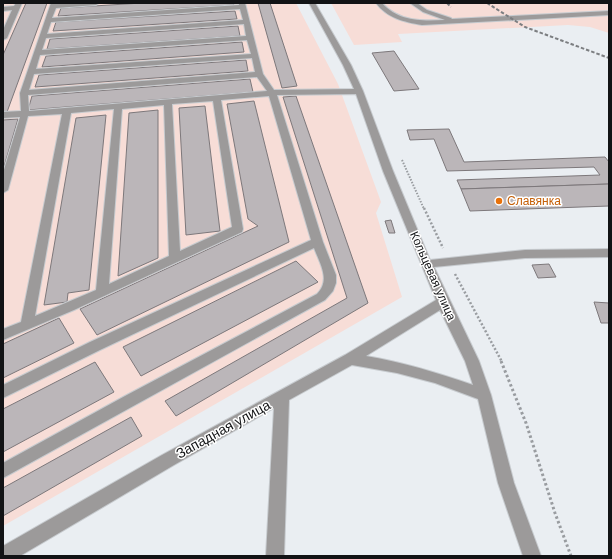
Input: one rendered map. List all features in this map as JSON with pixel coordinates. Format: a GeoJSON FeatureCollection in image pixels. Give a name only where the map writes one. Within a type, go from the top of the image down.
{"type":"FeatureCollection","features":[{"type":"Feature","properties":{"kind":"street"},"geometry":{"type":"LineString","coordinates":[[3,190],[25,113],[24,92],[54,4],[96,3]]}},
{"type":"Feature","properties":{"kind":"street","name":"Кольцевая улица"},"geometry":{"type":"LineString","coordinates":[[312,3],[347,65],[359,91],[388,171],[443,302],[472,361],[484,395],[506,483],[532,556]]}},
{"type":"Feature","properties":{"kind":"street"},"geometry":{"type":"LineString","coordinates":[[379,3],[388,13],[414,22],[430,23],[609,13]]}},
{"type":"Feature","properties":{"kind":"street"},"geometry":{"type":"LineString","coordinates":[[413,3],[435,15],[464,21]]}},
{"type":"Feature","properties":{"kind":"street"},"geometry":{"type":"LineString","coordinates":[[3,8],[18,5]]}},
{"type":"Feature","properties":{"kind":"street"},"geometry":{"type":"LineString","coordinates":[[3,38],[7,22],[18,5]]}},
{"type":"Feature","properties":{"kind":"street"},"geometry":{"type":"LineString","coordinates":[[3,471],[130,400],[321,297],[327,290],[330,283],[330,275],[317,242],[272,93],[259,74],[242,5],[48,20]]}},
{"type":"Feature","properties":{"kind":"street"},"geometry":{"type":"LineString","coordinates":[[43,36],[246,22]]}},
{"type":"Feature","properties":{"kind":"street"},"geometry":{"type":"LineString","coordinates":[[37,53],[250,38]]}},
{"type":"Feature","properties":{"kind":"street"},"geometry":{"type":"LineString","coordinates":[[31,72],[254,56]]}},
{"type":"Feature","properties":{"kind":"street"},"geometry":{"type":"LineString","coordinates":[[24,92],[259,74]]}},
{"type":"Feature","properties":{"kind":"street"},"geometry":{"type":"LineString","coordinates":[[3,115],[217,99],[272,93],[359,91]]}},
{"type":"Feature","properties":{"kind":"street"},"geometry":{"type":"LineString","coordinates":[[3,335],[70,307],[238,229],[217,99]]}},
{"type":"Feature","properties":{"kind":"street"},"geometry":{"type":"LineString","coordinates":[[168,103],[175,258]]}},
{"type":"Feature","properties":{"kind":"street"},"geometry":{"type":"LineString","coordinates":[[102,291],[118,107]]}},
{"type":"Feature","properties":{"kind":"street"},"geometry":{"type":"LineString","coordinates":[[27,325],[67,111]]}},
{"type":"Feature","properties":{"kind":"street"},"geometry":{"type":"LineString","coordinates":[[3,392],[102,342],[317,242]]}},
{"type":"Feature","properties":{"kind":"street"},"geometry":{"type":"LineString","coordinates":[[427,264],[525,254],[609,253]]}},
{"type":"Feature","properties":{"kind":"street","name":"Западная улица"},"geometry":{"type":"LineString","coordinates":[[3,556],[168,460],[350,359],[443,302]]}},
{"type":"Feature","properties":{"kind":"street"},"geometry":{"type":"LineString","coordinates":[[350,359],[396,367],[436,378],[484,395]]}},
{"type":"Feature","properties":{"kind":"street"},"geometry":{"type":"LineString","coordinates":[[275,556],[282,397]]}},
{"type":"Feature","properties":{"kind":"shaded area"},"geometry":{"type":"Polygon","coordinates":[[[3,3],[296,3],[338,84],[381,202],[376,213],[402,297],[3,526],[3,3]]]}},
{"type":"Feature","properties":{"kind":"shaded area"},"geometry":{"type":"Polygon","coordinates":[[[331,3],[609,3],[609,33],[590,27],[568,25],[398,34],[402,42],[354,45],[331,3]]]}},
{"type":"Feature","properties":{"kind":"building"},"geometry":{"type":"Polygon","coordinates":[[[26,3],[47,3],[7,112],[3,112],[3,55],[26,3]]]}},
{"type":"Feature","properties":{"kind":"building"},"geometry":{"type":"Polygon","coordinates":[[[142,3],[233,3],[234,5],[58,16],[61,8],[142,3]]]}},
{"type":"Feature","properties":{"kind":"building"},"geometry":{"type":"Polygon","coordinates":[[[258,3],[270,3],[297,86],[282,88],[258,3]]]}},
{"type":"Feature","properties":{"kind":"building"},"geometry":{"type":"Polygon","coordinates":[[[235,11],[237,19],[53,31],[56,22],[235,11]]]}},
{"type":"Feature","properties":{"kind":"building"},"geometry":{"type":"Polygon","coordinates":[[[238,26],[240,36],[47,49],[50,39],[238,26]]]}},
{"type":"Feature","properties":{"kind":"building"},"geometry":{"type":"Polygon","coordinates":[[[242,42],[244,52],[42,67],[46,56],[242,42]]]}},
{"type":"Feature","properties":{"kind":"building"},"geometry":{"type":"Polygon","coordinates":[[[394,51],[419,89],[394,91],[372,53],[394,51]]]}},
{"type":"Feature","properties":{"kind":"building"},"geometry":{"type":"Polygon","coordinates":[[[246,60],[248,71],[35,87],[39,75],[246,60]]]}},
{"type":"Feature","properties":{"kind":"building"},"geometry":{"type":"Polygon","coordinates":[[[250,79],[253,92],[28,110],[32,96],[250,79]]]}},
{"type":"Feature","properties":{"kind":"building"},"geometry":{"type":"Polygon","coordinates":[[[296,96],[368,303],[176,416],[165,401],[347,298],[283,97],[296,96]]]}},
{"type":"Feature","properties":{"kind":"building"},"geometry":{"type":"Polygon","coordinates":[[[254,101],[289,242],[97,335],[80,309],[258,226],[248,219],[227,104],[254,101]]]}},
{"type":"Feature","properties":{"kind":"building"},"geometry":{"type":"Polygon","coordinates":[[[205,106],[220,231],[186,235],[179,108],[205,106]]]}},
{"type":"Feature","properties":{"kind":"building"},"geometry":{"type":"Polygon","coordinates":[[[158,110],[158,258],[118,276],[129,113],[158,110]]]}},
{"type":"Feature","properties":{"kind":"building"},"geometry":{"type":"Polygon","coordinates":[[[106,115],[89,290],[68,293],[67,302],[44,305],[76,118],[106,115]]]}},
{"type":"Feature","properties":{"kind":"building"},"geometry":{"type":"Polygon","coordinates":[[[18,119],[3,170],[3,120],[18,119]]]}},
{"type":"Feature","properties":{"kind":"building"},"geometry":{"type":"Polygon","coordinates":[[[449,129],[464,162],[605,157],[609,162],[609,184],[461,189],[457,180],[600,175],[594,167],[447,171],[434,139],[410,140],[407,130],[449,129]]]}},
{"type":"Feature","properties":{"kind":"building"},"geometry":{"type":"Polygon","coordinates":[[[609,184],[609,206],[470,211],[461,189],[609,184]]]}},
{"type":"Feature","properties":{"kind":"building"},"geometry":{"type":"Polygon","coordinates":[[[391,220],[395,233],[389,233],[385,221],[391,220]]]}},
{"type":"Feature","properties":{"kind":"building"},"geometry":{"type":"Polygon","coordinates":[[[296,261],[318,282],[141,376],[123,347],[296,261]]]}},
{"type":"Feature","properties":{"kind":"building"},"geometry":{"type":"Polygon","coordinates":[[[549,264],[556,277],[538,278],[532,265],[549,264]]]}},
{"type":"Feature","properties":{"kind":"building"},"geometry":{"type":"Polygon","coordinates":[[[594,302],[609,303],[609,323],[601,323],[594,302]]]}},
{"type":"Feature","properties":{"kind":"building"},"geometry":{"type":"Polygon","coordinates":[[[59,318],[74,343],[3,378],[3,344],[59,318]]]}},
{"type":"Feature","properties":{"kind":"building"},"geometry":{"type":"Polygon","coordinates":[[[95,362],[114,392],[3,452],[3,409],[95,362]]]}},
{"type":"Feature","properties":{"kind":"building"},"geometry":{"type":"Polygon","coordinates":[[[131,417],[142,436],[3,516],[3,488],[131,417]]]}},
{"type":"Feature","properties":{"kind":"railway"},"geometry":{"type":"LineString","coordinates":[[447,3],[451,7]]}},
{"type":"Feature","properties":{"kind":"railway"},"geometry":{"type":"LineString","coordinates":[[487,3],[525,27],[609,58]]}},
{"type":"Feature","properties":{"kind":"place","name":"Славянка"},"geometry":{"type":"Point","coordinates":[499,201]}}]}
